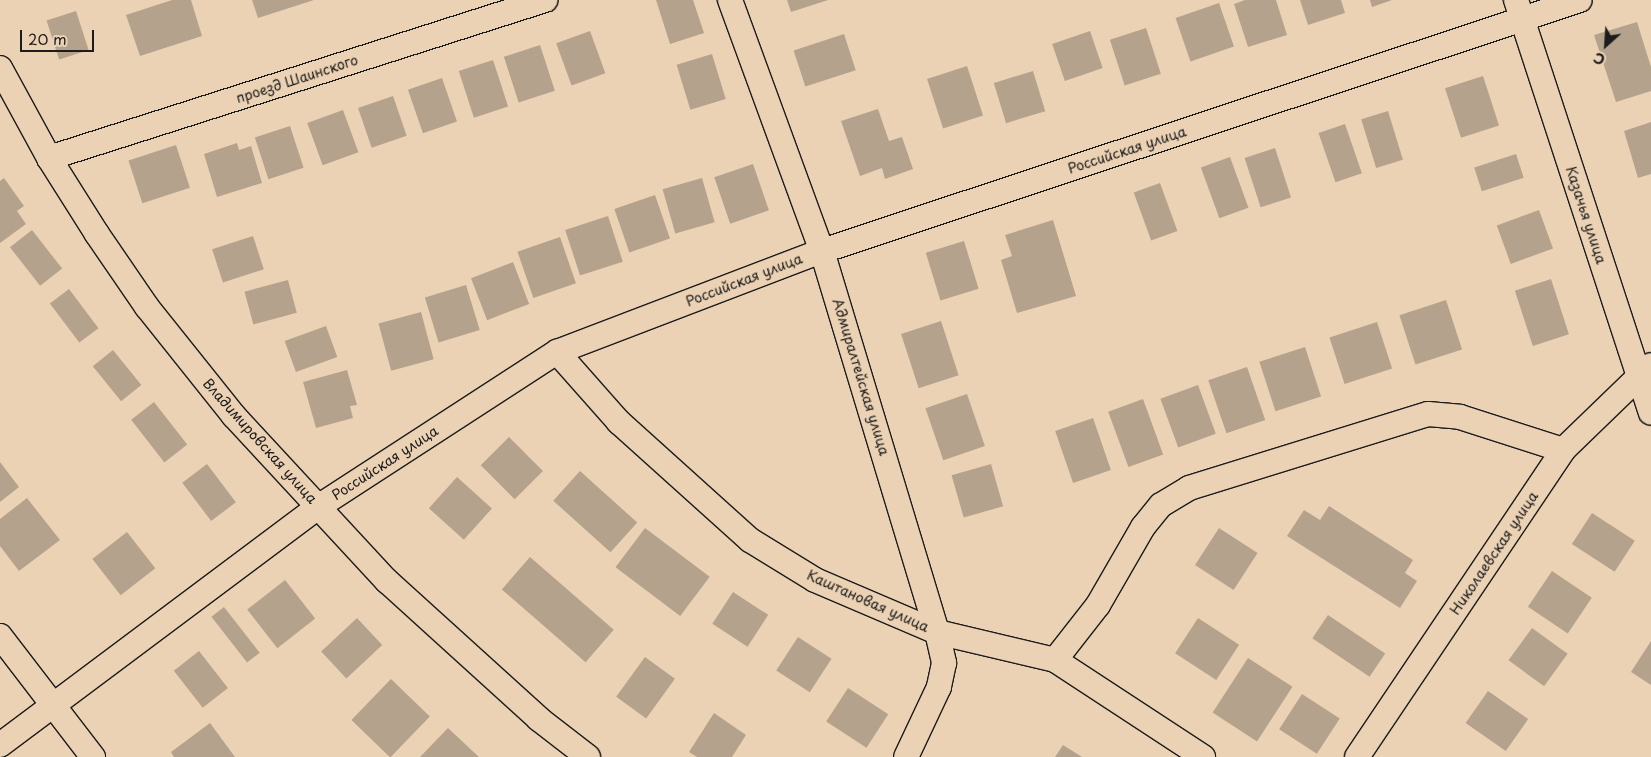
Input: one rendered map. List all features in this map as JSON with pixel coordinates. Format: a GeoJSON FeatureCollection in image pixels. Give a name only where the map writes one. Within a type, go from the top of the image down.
{"type":"FeatureCollection","features":[{"type":"Feature","properties":{"kind":"street","name":"проезд Шаинского"},"geometry":{"type":"LineString","coordinates":[[48,158],[545,0]]}},
{"type":"Feature","properties":{"kind":"street","name":"Адмиралтейская улица"},"geometry":{"type":"LineString","coordinates":[[730,0],[822,251],[937,632],[944,663],[939,686],[906,757]]}},
{"type":"Feature","properties":{"kind":"street","name":"Российская улица"},"geometry":{"type":"LineString","coordinates":[[0,745],[318,506],[557,352],[822,251],[1519,9],[1580,0]]}},
{"type":"Feature","properties":{"kind":"street","name":"Казачья улица"},"geometry":{"type":"LineString","coordinates":[[1519,9],[1645,370],[1651,412]]}},
{"type":"Feature","properties":{"kind":"street","name":"Владимировская улица"},"geometry":{"type":"LineString","coordinates":[[0,68],[48,158],[147,307],[234,416],[387,581],[539,719],[588,757]]}},
{"type":"Feature","properties":{"kind":"street","name":"Каштановая улица"},"geometry":{"type":"LineString","coordinates":[[557,352],[619,422],[750,540],[815,580],[937,632],[1055,660],[1203,757]]}},
{"type":"Feature","properties":{"kind":"street","name":"Николаевская улица"},"geometry":{"type":"LineString","coordinates":[[1357,757],[1563,450],[1645,370]]}},
{"type":"Feature","properties":{"kind":"street"},"geometry":{"type":"LineString","coordinates":[[1055,660],[1098,605],[1143,527],[1161,505],[1189,488],[1428,414],[1460,416],[1563,450]]}},
{"type":"Feature","properties":{"kind":"street"},"geometry":{"type":"LineString","coordinates":[[0,636],[93,757]]}},
{"type":"Feature","properties":{"kind":"building"},"geometry":{"type":"Polygon","coordinates":[[[172,0],[191,0],[202,36],[140,56],[126,15],[172,0]]]}},
{"type":"Feature","properties":{"kind":"building"},"geometry":{"type":"Polygon","coordinates":[[[252,0],[314,0],[258,18],[252,0]]]}},
{"type":"Feature","properties":{"kind":"building"},"geometry":{"type":"Polygon","coordinates":[[[656,0],[693,0],[704,33],[670,44],[656,0]]]}},
{"type":"Feature","properties":{"kind":"building"},"geometry":{"type":"Polygon","coordinates":[[[787,0],[828,0],[791,12],[787,0]]]}},
{"type":"Feature","properties":{"kind":"building"},"geometry":{"type":"Polygon","coordinates":[[[1245,0],[1276,0],[1287,35],[1248,47],[1234,4],[1245,0]]]}},
{"type":"Feature","properties":{"kind":"building"},"geometry":{"type":"Polygon","coordinates":[[[1300,0],[1341,0],[1345,13],[1308,25],[1300,0]]]}},
{"type":"Feature","properties":{"kind":"building"},"geometry":{"type":"Polygon","coordinates":[[[1370,0],[1392,0],[1372,7],[1370,0]]]}},
{"type":"Feature","properties":{"kind":"building"},"geometry":{"type":"Polygon","coordinates":[[[1219,3],[1234,46],[1190,61],[1176,18],[1219,3]]]}},
{"type":"Feature","properties":{"kind":"building"},"geometry":{"type":"Polygon","coordinates":[[[76,11],[89,50],[59,60],[47,21],[76,11]]]}},
{"type":"Feature","properties":{"kind":"building"},"geometry":{"type":"Polygon","coordinates":[[[1637,22],[1651,67],[1651,91],[1616,102],[1594,35],[1637,22]]]}},
{"type":"Feature","properties":{"kind":"building"},"geometry":{"type":"Polygon","coordinates":[[[1146,28],[1161,74],[1125,85],[1110,40],[1146,28]]]}},
{"type":"Feature","properties":{"kind":"building"},"geometry":{"type":"Polygon","coordinates":[[[590,31],[605,73],[572,86],[556,43],[590,31]]]}},
{"type":"Feature","properties":{"kind":"building"},"geometry":{"type":"Polygon","coordinates":[[[1090,31],[1103,68],[1065,81],[1052,44],[1090,31]]]}},
{"type":"Feature","properties":{"kind":"building"},"geometry":{"type":"Polygon","coordinates":[[[844,34],[856,70],[805,87],[794,50],[844,34]]]}},
{"type":"Feature","properties":{"kind":"building"},"geometry":{"type":"Polygon","coordinates":[[[540,45],[555,91],[519,102],[504,57],[540,45]]]}},
{"type":"Feature","properties":{"kind":"building"},"geometry":{"type":"Polygon","coordinates":[[[712,54],[726,99],[690,110],[677,65],[712,54]]]}},
{"type":"Feature","properties":{"kind":"building"},"geometry":{"type":"Polygon","coordinates":[[[493,60],[508,107],[474,118],[459,71],[493,60]]]}},
{"type":"Feature","properties":{"kind":"building"},"geometry":{"type":"Polygon","coordinates":[[[967,66],[983,115],[943,128],[927,79],[967,66]]]}},
{"type":"Feature","properties":{"kind":"building"},"geometry":{"type":"Polygon","coordinates":[[[1033,71],[1045,111],[1006,123],[994,83],[1033,71]]]}},
{"type":"Feature","properties":{"kind":"building"},"geometry":{"type":"Polygon","coordinates":[[[1483,76],[1499,125],[1461,138],[1445,88],[1483,76]]]}},
{"type":"Feature","properties":{"kind":"building"},"geometry":{"type":"Polygon","coordinates":[[[442,78],[457,121],[423,133],[408,90],[442,78]]]}},
{"type":"Feature","properties":{"kind":"building"},"geometry":{"type":"Polygon","coordinates":[[[393,96],[407,136],[372,148],[358,108],[393,96]]]}},
{"type":"Feature","properties":{"kind":"building"},"geometry":{"type":"Polygon","coordinates":[[[878,109],[889,141],[902,137],[913,169],[885,179],[882,168],[860,176],[841,121],[878,109]]]}},
{"type":"Feature","properties":{"kind":"building"},"geometry":{"type":"Polygon","coordinates":[[[343,110],[358,152],[323,165],[307,123],[343,110]]]}},
{"type":"Feature","properties":{"kind":"building"},"geometry":{"type":"Polygon","coordinates":[[[1388,111],[1403,160],[1376,168],[1361,119],[1388,111]]]}},
{"type":"Feature","properties":{"kind":"building"},"geometry":{"type":"Polygon","coordinates":[[[1651,122],[1651,174],[1638,178],[1624,131],[1651,122]]]}},
{"type":"Feature","properties":{"kind":"building"},"geometry":{"type":"Polygon","coordinates":[[[1345,124],[1362,173],[1335,182],[1319,133],[1345,124]]]}},
{"type":"Feature","properties":{"kind":"building"},"geometry":{"type":"Polygon","coordinates":[[[290,126],[304,168],[268,179],[255,137],[290,126]]]}},
{"type":"Feature","properties":{"kind":"building"},"geometry":{"type":"Polygon","coordinates":[[[237,143],[239,150],[251,146],[262,183],[217,197],[204,154],[237,143]]]}},
{"type":"Feature","properties":{"kind":"building"},"geometry":{"type":"Polygon","coordinates":[[[176,145],[190,188],[142,203],[128,160],[176,145]]]}},
{"type":"Feature","properties":{"kind":"building"},"geometry":{"type":"Polygon","coordinates":[[[1275,148],[1291,197],[1261,207],[1245,158],[1275,148]]]}},
{"type":"Feature","properties":{"kind":"building"},"geometry":{"type":"Polygon","coordinates":[[[1516,154],[1524,178],[1482,191],[1474,168],[1516,154]]]}},
{"type":"Feature","properties":{"kind":"building"},"geometry":{"type":"Polygon","coordinates":[[[1230,157],[1248,208],[1219,218],[1201,168],[1230,157]]]}},
{"type":"Feature","properties":{"kind":"building"},"geometry":{"type":"Polygon","coordinates":[[[753,164],[769,210],[730,224],[714,177],[753,164]]]}},
{"type":"Feature","properties":{"kind":"building"},"geometry":{"type":"Polygon","coordinates":[[[4,178],[24,206],[17,211],[26,224],[0,243],[0,181],[4,178]]]}},
{"type":"Feature","properties":{"kind":"building"},"geometry":{"type":"Polygon","coordinates":[[[702,178],[715,222],[675,234],[663,189],[702,178]]]}},
{"type":"Feature","properties":{"kind":"building"},"geometry":{"type":"Polygon","coordinates":[[[1160,183],[1177,231],[1151,241],[1134,193],[1160,183]]]}},
{"type":"Feature","properties":{"kind":"building"},"geometry":{"type":"Polygon","coordinates":[[[655,195],[670,238],[629,252],[614,209],[655,195]]]}},
{"type":"Feature","properties":{"kind":"building"},"geometry":{"type":"Polygon","coordinates":[[[1539,210],[1553,249],[1511,264],[1497,225],[1539,210]]]}},
{"type":"Feature","properties":{"kind":"building"},"geometry":{"type":"Polygon","coordinates":[[[608,216],[623,262],[580,276],[565,230],[608,216]]]}},
{"type":"Feature","properties":{"kind":"building"},"geometry":{"type":"Polygon","coordinates":[[[1053,220],[1076,296],[1017,313],[1001,260],[1012,256],[1005,235],[1053,220]]]}},
{"type":"Feature","properties":{"kind":"building"},"geometry":{"type":"Polygon","coordinates":[[[32,230],[62,269],[40,286],[10,247],[32,230]]]}},
{"type":"Feature","properties":{"kind":"building"},"geometry":{"type":"Polygon","coordinates":[[[253,236],[264,269],[223,283],[212,249],[253,236]]]}},
{"type":"Feature","properties":{"kind":"building"},"geometry":{"type":"Polygon","coordinates":[[[560,237],[576,283],[533,298],[517,252],[560,237]]]}},
{"type":"Feature","properties":{"kind":"building"},"geometry":{"type":"Polygon","coordinates":[[[964,241],[979,289],[940,301],[926,253],[964,241]]]}},
{"type":"Feature","properties":{"kind":"building"},"geometry":{"type":"Polygon","coordinates":[[[513,262],[529,304],[487,320],[471,278],[513,262]]]}},
{"type":"Feature","properties":{"kind":"building"},"geometry":{"type":"Polygon","coordinates":[[[1551,279],[1569,334],[1533,346],[1515,291],[1551,279]]]}},
{"type":"Feature","properties":{"kind":"building"},"geometry":{"type":"Polygon","coordinates":[[[288,280],[297,313],[253,324],[245,292],[288,280]]]}},
{"type":"Feature","properties":{"kind":"building"},"geometry":{"type":"Polygon","coordinates":[[[466,285],[480,330],[439,343],[425,298],[466,285]]]}},
{"type":"Feature","properties":{"kind":"building"},"geometry":{"type":"Polygon","coordinates":[[[69,289],[98,328],[79,343],[50,303],[69,289]]]}},
{"type":"Feature","properties":{"kind":"building"},"geometry":{"type":"Polygon","coordinates":[[[1446,300],[1462,349],[1415,365],[1399,315],[1446,300]]]}},
{"type":"Feature","properties":{"kind":"building"},"geometry":{"type":"Polygon","coordinates":[[[421,312],[434,359],[391,371],[378,323],[421,312]]]}},
{"type":"Feature","properties":{"kind":"building"},"geometry":{"type":"Polygon","coordinates":[[[941,321],[959,375],[919,388],[901,334],[941,321]]]}},
{"type":"Feature","properties":{"kind":"building"},"geometry":{"type":"Polygon","coordinates":[[[1377,322],[1392,369],[1345,384],[1329,337],[1377,322]]]}},
{"type":"Feature","properties":{"kind":"building"},"geometry":{"type":"Polygon","coordinates":[[[326,326],[337,357],[296,372],[285,341],[326,326]]]}},
{"type":"Feature","properties":{"kind":"building"},"geometry":{"type":"Polygon","coordinates":[[[1305,347],[1321,396],[1275,411],[1259,362],[1305,347]]]}},
{"type":"Feature","properties":{"kind":"building"},"geometry":{"type":"Polygon","coordinates":[[[113,350],[141,385],[121,401],[93,366],[113,350]]]}},
{"type":"Feature","properties":{"kind":"building"},"geometry":{"type":"Polygon","coordinates":[[[1247,367],[1265,420],[1226,433],[1208,380],[1247,367]]]}},
{"type":"Feature","properties":{"kind":"building"},"geometry":{"type":"Polygon","coordinates":[[[347,370],[357,405],[350,406],[353,418],[316,428],[303,382],[347,370]]]}},
{"type":"Feature","properties":{"kind":"building"},"geometry":{"type":"Polygon","coordinates":[[[1198,385],[1216,434],[1178,448],[1160,399],[1198,385]]]}},
{"type":"Feature","properties":{"kind":"building"},"geometry":{"type":"Polygon","coordinates":[[[967,394],[985,446],[943,460],[925,408],[967,394]]]}},
{"type":"Feature","properties":{"kind":"building"},"geometry":{"type":"Polygon","coordinates":[[[1143,399],[1163,454],[1128,467],[1108,412],[1143,399]]]}},
{"type":"Feature","properties":{"kind":"building"},"geometry":{"type":"Polygon","coordinates":[[[154,402],[187,445],[164,462],[131,420],[154,402]]]}},
{"type":"Feature","properties":{"kind":"building"},"geometry":{"type":"Polygon","coordinates":[[[1093,418],[1111,470],[1073,483],[1055,431],[1093,418]]]}},
{"type":"Feature","properties":{"kind":"building"},"geometry":{"type":"Polygon","coordinates":[[[509,437],[543,471],[515,499],[481,465],[509,437]]]}},
{"type":"Feature","properties":{"kind":"building"},"geometry":{"type":"Polygon","coordinates":[[[0,462],[19,487],[0,502],[0,462]]]}},
{"type":"Feature","properties":{"kind":"building"},"geometry":{"type":"Polygon","coordinates":[[[207,464],[236,502],[211,521],[182,483],[207,464]]]}},
{"type":"Feature","properties":{"kind":"building"},"geometry":{"type":"Polygon","coordinates":[[[991,464],[1003,506],[964,518],[952,475],[991,464]]]}},
{"type":"Feature","properties":{"kind":"building"},"geometry":{"type":"Polygon","coordinates":[[[580,471],[637,523],[610,552],[553,501],[580,471]]]}},
{"type":"Feature","properties":{"kind":"building"},"geometry":{"type":"Polygon","coordinates":[[[457,477],[492,508],[464,540],[429,508],[457,477]]]}},
{"type":"Feature","properties":{"kind":"building"},"geometry":{"type":"Polygon","coordinates":[[[27,498],[60,540],[19,571],[0,546],[0,519],[27,498]]]}},
{"type":"Feature","properties":{"kind":"building"},"geometry":{"type":"Polygon","coordinates":[[[1329,506],[1413,560],[1405,573],[1417,581],[1400,608],[1287,536],[1304,510],[1320,520],[1329,506]]]}},
{"type":"Feature","properties":{"kind":"building"},"geometry":{"type":"Polygon","coordinates":[[[1592,513],[1635,541],[1615,572],[1572,544],[1592,513]]]}},
{"type":"Feature","properties":{"kind":"building"},"geometry":{"type":"Polygon","coordinates":[[[645,528],[710,577],[680,616],[616,567],[645,528]]]}},
{"type":"Feature","properties":{"kind":"building"},"geometry":{"type":"Polygon","coordinates":[[[1219,528],[1258,553],[1234,590],[1195,565],[1219,528]]]}},
{"type":"Feature","properties":{"kind":"building"},"geometry":{"type":"Polygon","coordinates":[[[127,532],[155,568],[121,595],[92,559],[127,532]]]}},
{"type":"Feature","properties":{"kind":"building"},"geometry":{"type":"Polygon","coordinates":[[[530,557],[614,630],[586,662],[502,589],[530,557]]]}},
{"type":"Feature","properties":{"kind":"building"},"geometry":{"type":"Polygon","coordinates":[[[1552,571],[1592,598],[1568,633],[1528,607],[1552,571]]]}},
{"type":"Feature","properties":{"kind":"building"},"geometry":{"type":"Polygon","coordinates":[[[285,580],[315,619],[277,648],[247,610],[285,580]]]}},
{"type":"Feature","properties":{"kind":"building"},"geometry":{"type":"Polygon","coordinates":[[[733,592],[768,615],[748,647],[712,624],[733,592]]]}},
{"type":"Feature","properties":{"kind":"building"},"geometry":{"type":"Polygon","coordinates":[[[224,607],[260,653],[247,663],[211,617],[224,607]]]}},
{"type":"Feature","properties":{"kind":"building"},"geometry":{"type":"Polygon","coordinates":[[[1328,615],[1385,654],[1370,677],[1312,638],[1328,615]]]}},
{"type":"Feature","properties":{"kind":"building"},"geometry":{"type":"Polygon","coordinates":[[[357,618],[382,645],[346,678],[321,651],[357,618]]]}},
{"type":"Feature","properties":{"kind":"building"},"geometry":{"type":"Polygon","coordinates":[[[1198,618],[1239,645],[1216,680],[1175,653],[1198,618]]]}},
{"type":"Feature","properties":{"kind":"building"},"geometry":{"type":"Polygon","coordinates":[[[1532,628],[1568,654],[1544,686],[1508,660],[1532,628]]]}},
{"type":"Feature","properties":{"kind":"building"},"geometry":{"type":"Polygon","coordinates":[[[798,637],[832,659],[810,692],[776,671],[798,637]]]}},
{"type":"Feature","properties":{"kind":"building"},"geometry":{"type":"Polygon","coordinates":[[[1651,641],[1651,685],[1631,672],[1651,641]]]}},
{"type":"Feature","properties":{"kind":"building"},"geometry":{"type":"Polygon","coordinates":[[[199,651],[228,688],[203,708],[174,671],[199,651]]]}},
{"type":"Feature","properties":{"kind":"building"},"geometry":{"type":"Polygon","coordinates":[[[645,657],[675,679],[646,718],[616,697],[645,657]]]}},
{"type":"Feature","properties":{"kind":"building"},"geometry":{"type":"Polygon","coordinates":[[[1248,658],[1292,687],[1257,741],[1213,713],[1248,658]]]}},
{"type":"Feature","properties":{"kind":"building"},"geometry":{"type":"Polygon","coordinates":[[[391,679],[430,717],[391,757],[351,720],[391,679]]]}},
{"type":"Feature","properties":{"kind":"building"},"geometry":{"type":"Polygon","coordinates":[[[848,688],[888,714],[866,748],[826,722],[848,688]]]}},
{"type":"Feature","properties":{"kind":"building"},"geometry":{"type":"Polygon","coordinates":[[[1488,691],[1528,719],[1506,751],[1466,723],[1488,691]]]}},
{"type":"Feature","properties":{"kind":"building"},"geometry":{"type":"Polygon","coordinates":[[[1302,694],[1340,719],[1317,754],[1279,729],[1302,694]]]}},
{"type":"Feature","properties":{"kind":"building"},"geometry":{"type":"Polygon","coordinates":[[[714,713],[746,735],[732,757],[697,757],[689,752],[714,713]]]}},
{"type":"Feature","properties":{"kind":"building"},"geometry":{"type":"Polygon","coordinates":[[[210,723],[235,757],[174,757],[171,752],[210,723]]]}},
{"type":"Feature","properties":{"kind":"building"},"geometry":{"type":"Polygon","coordinates":[[[448,728],[479,757],[420,757],[448,728]]]}},
{"type":"Feature","properties":{"kind":"building"},"geometry":{"type":"Polygon","coordinates":[[[1063,745],[1082,757],[1055,757],[1063,745]]]}}]}
